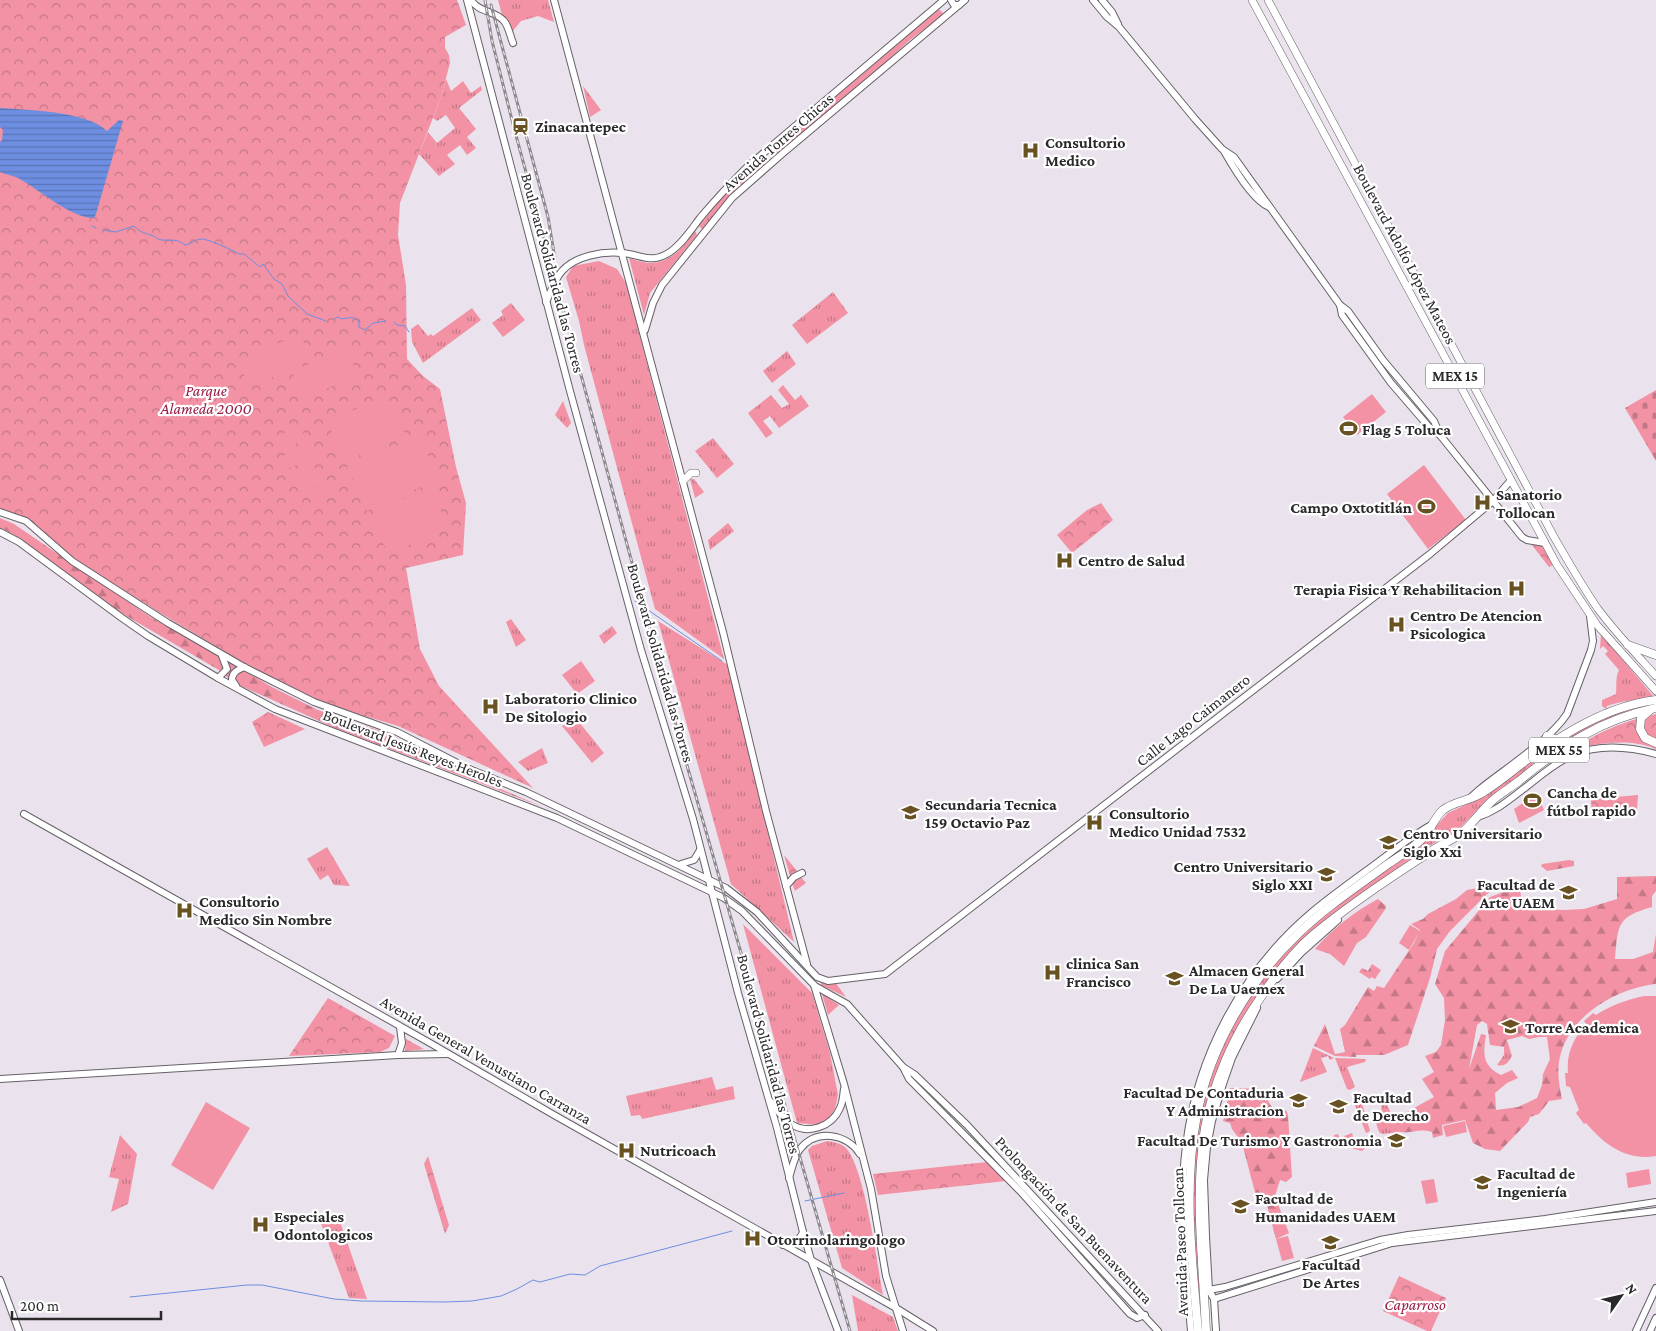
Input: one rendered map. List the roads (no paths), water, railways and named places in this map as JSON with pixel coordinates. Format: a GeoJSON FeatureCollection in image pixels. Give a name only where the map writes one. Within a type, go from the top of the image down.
{"type":"FeatureCollection","features":[{"type":"Feature","properties":{"kind":"highway"},"geometry":{"type":"LineString","coordinates":[[1628,645],[1656,655]]}},
{"type":"Feature","properties":{"kind":"highway"},"geometry":{"type":"LineString","coordinates":[[1654,705],[1642,718],[1640,729],[1645,738],[1656,743]]}},
{"type":"Feature","properties":{"kind":"highway","name":"Avenida Paseo Tollocan"},"geometry":{"type":"LineString","coordinates":[[1198,1331],[1192,1264],[1190,1191],[1191,1155],[1198,1107],[1211,1067],[1226,1031],[1260,978],[1297,930],[1419,842],[1442,811],[1485,792],[1557,740],[1580,726],[1619,709],[1654,705]]}},
{"type":"Feature","properties":{"kind":"highway","name":"Avenida Paseo Tollocan"},"geometry":{"type":"LineString","coordinates":[[1206,1331],[1200,1175],[1209,1113],[1231,1047],[1244,1022],[1275,976],[1299,949],[1328,923],[1430,851],[1457,836],[1494,799],[1564,746],[1623,716],[1654,705]]}},
{"type":"Feature","properties":{"kind":"highway"},"geometry":{"type":"LineString","coordinates":[[1547,736],[1557,740]]}},
{"type":"Feature","properties":{"kind":"highway"},"geometry":{"type":"LineString","coordinates":[[1203,1155],[1207,1147]]}},
{"type":"Feature","properties":{"kind":"highway"},"geometry":{"type":"LineString","coordinates":[[1185,1148],[1191,1155]]}},
{"type":"Feature","properties":{"kind":"highway"},"geometry":{"type":"LineString","coordinates":[[1187,1272],[1192,1264]]}},
{"type":"Feature","properties":{"kind":"main road"},"geometry":{"type":"LineString","coordinates":[[469,0],[480,10],[502,18],[513,43]]}},
{"type":"Feature","properties":{"kind":"main road","name":"Boulevard Solidaridad las Torres"},"geometry":{"type":"LineString","coordinates":[[469,0],[546,302],[641,650],[682,783],[811,1260],[838,1331]]}},
{"type":"Feature","properties":{"kind":"main road"},"geometry":{"type":"LineString","coordinates":[[554,0],[725,640],[786,886],[844,1084],[864,1160],[885,1268],[903,1331]]}},
{"type":"Feature","properties":{"kind":"main road","name":"Avenida Torres Chicas"},"geometry":{"type":"LineString","coordinates":[[623,253],[645,259],[662,257],[676,247],[722,192],[764,152],[944,0]]}},
{"type":"Feature","properties":{"kind":"main road"},"geometry":{"type":"LineString","coordinates":[[951,0],[954,5],[959,5]]}},
{"type":"Feature","properties":{"kind":"main road","name":"Avenida Torres Chicas"},"geometry":{"type":"LineString","coordinates":[[644,332],[656,293],[732,198],[965,0]]}},
{"type":"Feature","properties":{"kind":"main road"},"geometry":{"type":"LineString","coordinates":[[1093,0],[1119,27],[1222,148],[1234,157],[1340,305],[1348,311],[1384,360],[1434,421],[1440,435],[1522,537],[1526,540],[1545,543]]}},
{"type":"Feature","properties":{"kind":"main road"},"geometry":{"type":"LineString","coordinates":[[1102,0],[1112,12],[1119,27]]}},
{"type":"Feature","properties":{"kind":"main road","name":"Boulevard Adolfo López Mateos"},"geometry":{"type":"LineString","coordinates":[[1252,0],[1545,543],[1590,616],[1656,691]]}},
{"type":"Feature","properties":{"kind":"main road","name":"Boulevard Adolfo López Mateos"},"geometry":{"type":"LineString","coordinates":[[1268,0],[1583,587],[1603,615],[1656,676]]}},
{"type":"Feature","properties":{"kind":"main road"},"geometry":{"type":"LineString","coordinates":[[938,6],[944,8],[947,15]]}},
{"type":"Feature","properties":{"kind":"main road"},"geometry":{"type":"LineString","coordinates":[[764,152],[771,156],[773,162]]}},
{"type":"Feature","properties":{"kind":"main road"},"geometry":{"type":"LineString","coordinates":[[695,224],[704,234]]}},
{"type":"Feature","properties":{"kind":"main road"},"geometry":{"type":"LineString","coordinates":[[546,302],[558,277],[568,265],[582,258],[623,253]]}},
{"type":"Feature","properties":{"kind":"main road"},"geometry":{"type":"LineString","coordinates":[[683,481],[691,473],[696,472]]}},
{"type":"Feature","properties":{"kind":"main road","name":"Calle Lago Caimanero"},"geometry":{"type":"LineString","coordinates":[[808,966],[817,977],[828,981],[885,974],[1430,554],[1493,501],[1511,480]]}},
{"type":"Feature","properties":{"kind":"main road","name":"Boulevard Jesús Reyes Heroles"},"geometry":{"type":"LineString","coordinates":[[0,512],[31,524],[72,561],[221,655],[244,667],[314,702],[397,732],[469,769],[526,792],[708,878],[746,901],[808,966]]}},
{"type":"Feature","properties":{"kind":"main road","name":"Boulevard Jesús Reyes Heroles"},"geometry":{"type":"LineString","coordinates":[[0,532],[19,542],[122,618],[218,678],[291,716],[557,818],[712,892],[736,906],[815,986]]}},
{"type":"Feature","properties":{"kind":"main road"},"geometry":{"type":"LineString","coordinates":[[1469,800],[1480,789],[1547,736],[1567,714],[1589,660],[1593,641],[1590,616]]}},
{"type":"Feature","properties":{"kind":"main road"},"geometry":{"type":"LineString","coordinates":[[218,678],[227,669],[221,655]]}},
{"type":"Feature","properties":{"kind":"main road"},"geometry":{"type":"LineString","coordinates":[[236,687],[232,677],[238,670],[244,667]]}},
{"type":"Feature","properties":{"kind":"main road"},"geometry":{"type":"LineString","coordinates":[[1478,817],[1498,809],[1533,781],[1573,755],[1593,749],[1618,748],[1656,754]]}},
{"type":"Feature","properties":{"kind":"main road"},"geometry":{"type":"LineString","coordinates":[[520,804],[521,797],[526,792]]}},
{"type":"Feature","properties":{"kind":"main road","name":"Avenida General Venustiano Carranza"},"geometry":{"type":"LineString","coordinates":[[24,814],[930,1329]]}},
{"type":"Feature","properties":{"kind":"main road"},"geometry":{"type":"LineString","coordinates":[[608,843],[611,838],[611,832]]}},
{"type":"Feature","properties":{"kind":"main road","name":"Avenida Paseo Tollocan"},"geometry":{"type":"LineString","coordinates":[[1216,1331],[1214,1298],[1210,1290],[1204,1193],[1207,1147],[1217,1103],[1232,1058],[1261,1000],[1277,979],[1302,953],[1343,915],[1426,858],[1443,844]]}},
{"type":"Feature","properties":{"kind":"main road"},"geometry":{"type":"LineString","coordinates":[[680,864],[686,864],[694,860],[700,850]]}},
{"type":"Feature","properties":{"kind":"main road"},"geometry":{"type":"LineString","coordinates":[[786,886],[794,877],[802,873]]}},
{"type":"Feature","properties":{"kind":"main road","name":"Avenida Paseo Tollocan"},"geometry":{"type":"LineString","coordinates":[[1191,1331],[1183,1213],[1185,1148],[1192,1105],[1222,1024],[1252,976],[1264,961],[1297,930]]}},
{"type":"Feature","properties":{"kind":"main road","name":"Prolongación de San Buenaventura"},"geometry":{"type":"LineString","coordinates":[[815,986],[847,1004],[903,1067],[914,1074],[967,1125],[1158,1331]]}},
{"type":"Feature","properties":{"kind":"main road"},"geometry":{"type":"LineString","coordinates":[[398,1055],[402,1043],[400,1027]]}},
{"type":"Feature","properties":{"kind":"main road"},"geometry":{"type":"LineString","coordinates":[[0,1079],[398,1055],[448,1054]]}},
{"type":"Feature","properties":{"kind":"main road"},"geometry":{"type":"LineString","coordinates":[[768,1098],[789,1123],[802,1129],[815,1129],[828,1123],[838,1113],[842,1105],[844,1084]]}},
{"type":"Feature","properties":{"kind":"main road"},"geometry":{"type":"LineString","coordinates":[[789,1179],[795,1158],[800,1149],[807,1142],[820,1136],[836,1136],[845,1140],[853,1145],[864,1160]]}},
{"type":"Feature","properties":{"kind":"main road"},"geometry":{"type":"LineString","coordinates":[[1210,1290],[1380,1240],[1545,1219],[1656,1202]]}},
{"type":"Feature","properties":{"kind":"main road"},"geometry":{"type":"LineString","coordinates":[[1214,1298],[1392,1243],[1656,1211]]}},
{"type":"Feature","properties":{"kind":"main road"},"geometry":{"type":"LineString","coordinates":[[783,1245],[801,1238],[803,1232]]}},
{"type":"Feature","properties":{"kind":"main road"},"geometry":{"type":"LineString","coordinates":[[1265,1275],[1268,1282]]}},
{"type":"Feature","properties":{"kind":"main road"},"geometry":{"type":"LineString","coordinates":[[1252,1278],[1254,1286]]}},
{"type":"Feature","properties":{"kind":"main road"},"geometry":{"type":"LineString","coordinates":[[0,1280],[19,1331]]}},
{"type":"Feature","properties":{"kind":"main road"},"geometry":{"type":"LineString","coordinates":[[1636,1331],[1656,1288]]}},
{"type":"Feature","properties":{"kind":"main road"},"geometry":{"type":"LineString","coordinates":[[1650,1331],[1656,1318]]}},
{"type":"Feature","properties":{"kind":"main road"},"geometry":{"type":"LineString","coordinates":[[918,1331],[930,1329]]}},
{"type":"Feature","properties":{"kind":"water"},"geometry":{"type":"Polygon","coordinates":[[[0,108],[72,115],[98,124],[107,131],[119,120],[123,121],[94,218],[75,213],[18,178],[0,172],[0,142],[3,130],[0,127],[0,108]]]}},
{"type":"Feature","properties":{"kind":"waterway"},"geometry":{"type":"LineString","coordinates":[[92,226],[96,228]]}},
{"type":"Feature","properties":{"kind":"waterway"},"geometry":{"type":"LineString","coordinates":[[103,230],[116,232],[134,226],[138,230],[160,240],[176,241],[185,245],[203,239],[239,254],[244,254],[260,267],[263,264],[274,279],[282,284],[288,296],[307,314],[326,321]]}},
{"type":"Feature","properties":{"kind":"waterway"},"geometry":{"type":"LineString","coordinates":[[334,319],[338,317],[342,319],[354,318],[358,321],[359,327],[365,330],[373,323],[386,321]]}},
{"type":"Feature","properties":{"kind":"waterway"},"geometry":{"type":"LineString","coordinates":[[394,322],[397,325],[405,326],[409,332]]}},
{"type":"Feature","properties":{"kind":"waterway"},"geometry":{"type":"LineString","coordinates":[[635,601],[722,661]]}},
{"type":"Feature","properties":{"kind":"waterway"},"geometry":{"type":"LineString","coordinates":[[805,1201],[844,1193]]}},
{"type":"Feature","properties":{"kind":"waterway"},"geometry":{"type":"LineString","coordinates":[[130,1297],[262,1285],[334,1299],[361,1301],[472,1301],[501,1296],[533,1280],[540,1282],[570,1274],[585,1275],[600,1266],[732,1231]]}},
{"type":"Feature","properties":{"kind":"railway"},"geometry":{"type":"LineString","coordinates":[[485,0],[492,41],[514,128],[688,769],[850,1331]]}},
{"type":"Feature","properties":{"kind":"railway"},"geometry":{"type":"LineString","coordinates":[[491,5],[548,217],[555,259]]}},
{"type":"Feature","properties":{"kind":"place","name":"Zinacantepec"},"geometry":{"type":"Point","coordinates":[521,126]}},
{"type":"Feature","properties":{"kind":"place","name":"Consultorio Medico"},"geometry":{"type":"Point","coordinates":[1031,151]}},
{"type":"Feature","properties":{"kind":"place","name":"Flag 5 Toluca"},"geometry":{"type":"Point","coordinates":[1348,429]}},
{"type":"Feature","properties":{"kind":"place","name":"Sanatorio Tollocan"},"geometry":{"type":"Point","coordinates":[1482,503]}},
{"type":"Feature","properties":{"kind":"place","name":"Campo Oxtotitlán"},"geometry":{"type":"Point","coordinates":[1426,507]}},
{"type":"Feature","properties":{"kind":"place","name":"Centro de Salud"},"geometry":{"type":"Point","coordinates":[1064,560]}},
{"type":"Feature","properties":{"kind":"place","name":"Terapia Fisica Y Rehabilitacion"},"geometry":{"type":"Point","coordinates":[1516,589]}},
{"type":"Feature","properties":{"kind":"place","name":"Centro De Atencion Psicologica"},"geometry":{"type":"Point","coordinates":[1396,624]}},
{"type":"Feature","properties":{"kind":"place","name":"Laboratorio Clinico De Sitologio"},"geometry":{"type":"Point","coordinates":[491,707]}},
{"type":"Feature","properties":{"kind":"place","name":"Cancha de fútbol rapido"},"geometry":{"type":"Point","coordinates":[1533,801]}},
{"type":"Feature","properties":{"kind":"place","name":"Secundaria Tecnica 159 Octavio Paz"},"geometry":{"type":"Point","coordinates":[911,813]}},
{"type":"Feature","properties":{"kind":"place","name":"Consultorio Medico Unidad 7532"},"geometry":{"type":"Point","coordinates":[1095,822]}},
{"type":"Feature","properties":{"kind":"place","name":"Centro Universitario Siglo Xxi"},"geometry":{"type":"Point","coordinates":[1389,842]}},
{"type":"Feature","properties":{"kind":"place","name":"Centro Universitario Siglo XXI"},"geometry":{"type":"Point","coordinates":[1327,875]}},
{"type":"Feature","properties":{"kind":"place","name":"Facultad de Arte UAEM"},"geometry":{"type":"Point","coordinates":[1569,893]}},
{"type":"Feature","properties":{"kind":"place","name":"Consultorio Medico Sin Nombre"},"geometry":{"type":"Point","coordinates":[185,910]}},
{"type":"Feature","properties":{"kind":"place","name":"clinica San Francisco"},"geometry":{"type":"Point","coordinates":[1052,972]}},
{"type":"Feature","properties":{"kind":"place","name":"Almacen General De La Uaemex"},"geometry":{"type":"Point","coordinates":[1175,979]}},
{"type":"Feature","properties":{"kind":"place","name":"Torre Academica"},"geometry":{"type":"Point","coordinates":[1511,1027]}},
{"type":"Feature","properties":{"kind":"place","name":"Facultad De Contaduria Y Administracion"},"geometry":{"type":"Point","coordinates":[1298,1101]}},
{"type":"Feature","properties":{"kind":"place","name":"Facultad de Derecho"},"geometry":{"type":"Point","coordinates":[1339,1106]}},
{"type":"Feature","properties":{"kind":"place","name":"Facultad De Turismo Y Gastronomia"},"geometry":{"type":"Point","coordinates":[1396,1140]}},
{"type":"Feature","properties":{"kind":"place","name":"Nutricoach"},"geometry":{"type":"Point","coordinates":[626,1150]}},
{"type":"Feature","properties":{"kind":"place","name":"Facultad de Ingeniería"},"geometry":{"type":"Point","coordinates":[1483,1182]}},
{"type":"Feature","properties":{"kind":"place","name":"Facultad de Humanidades UAEM"},"geometry":{"type":"Point","coordinates":[1241,1207]}},
{"type":"Feature","properties":{"kind":"place","name":"Especiales Odontologicos"},"geometry":{"type":"Point","coordinates":[260,1225]}},
{"type":"Feature","properties":{"kind":"place","name":"Otorrinolaringologo"},"geometry":{"type":"Point","coordinates":[753,1239]}},
{"type":"Feature","properties":{"kind":"place","name":"Facultad De Artes"},"geometry":{"type":"Point","coordinates":[1331,1242]}},
{"type":"Feature","properties":{"kind":"park label","name":"Parque Alameda 2000"},"geometry":{"type":"Point","coordinates":[206,399]}},
{"type":"Feature","properties":{"kind":"park label","name":"Caparroso"},"geometry":{"type":"Point","coordinates":[1415,1304]}}]}
